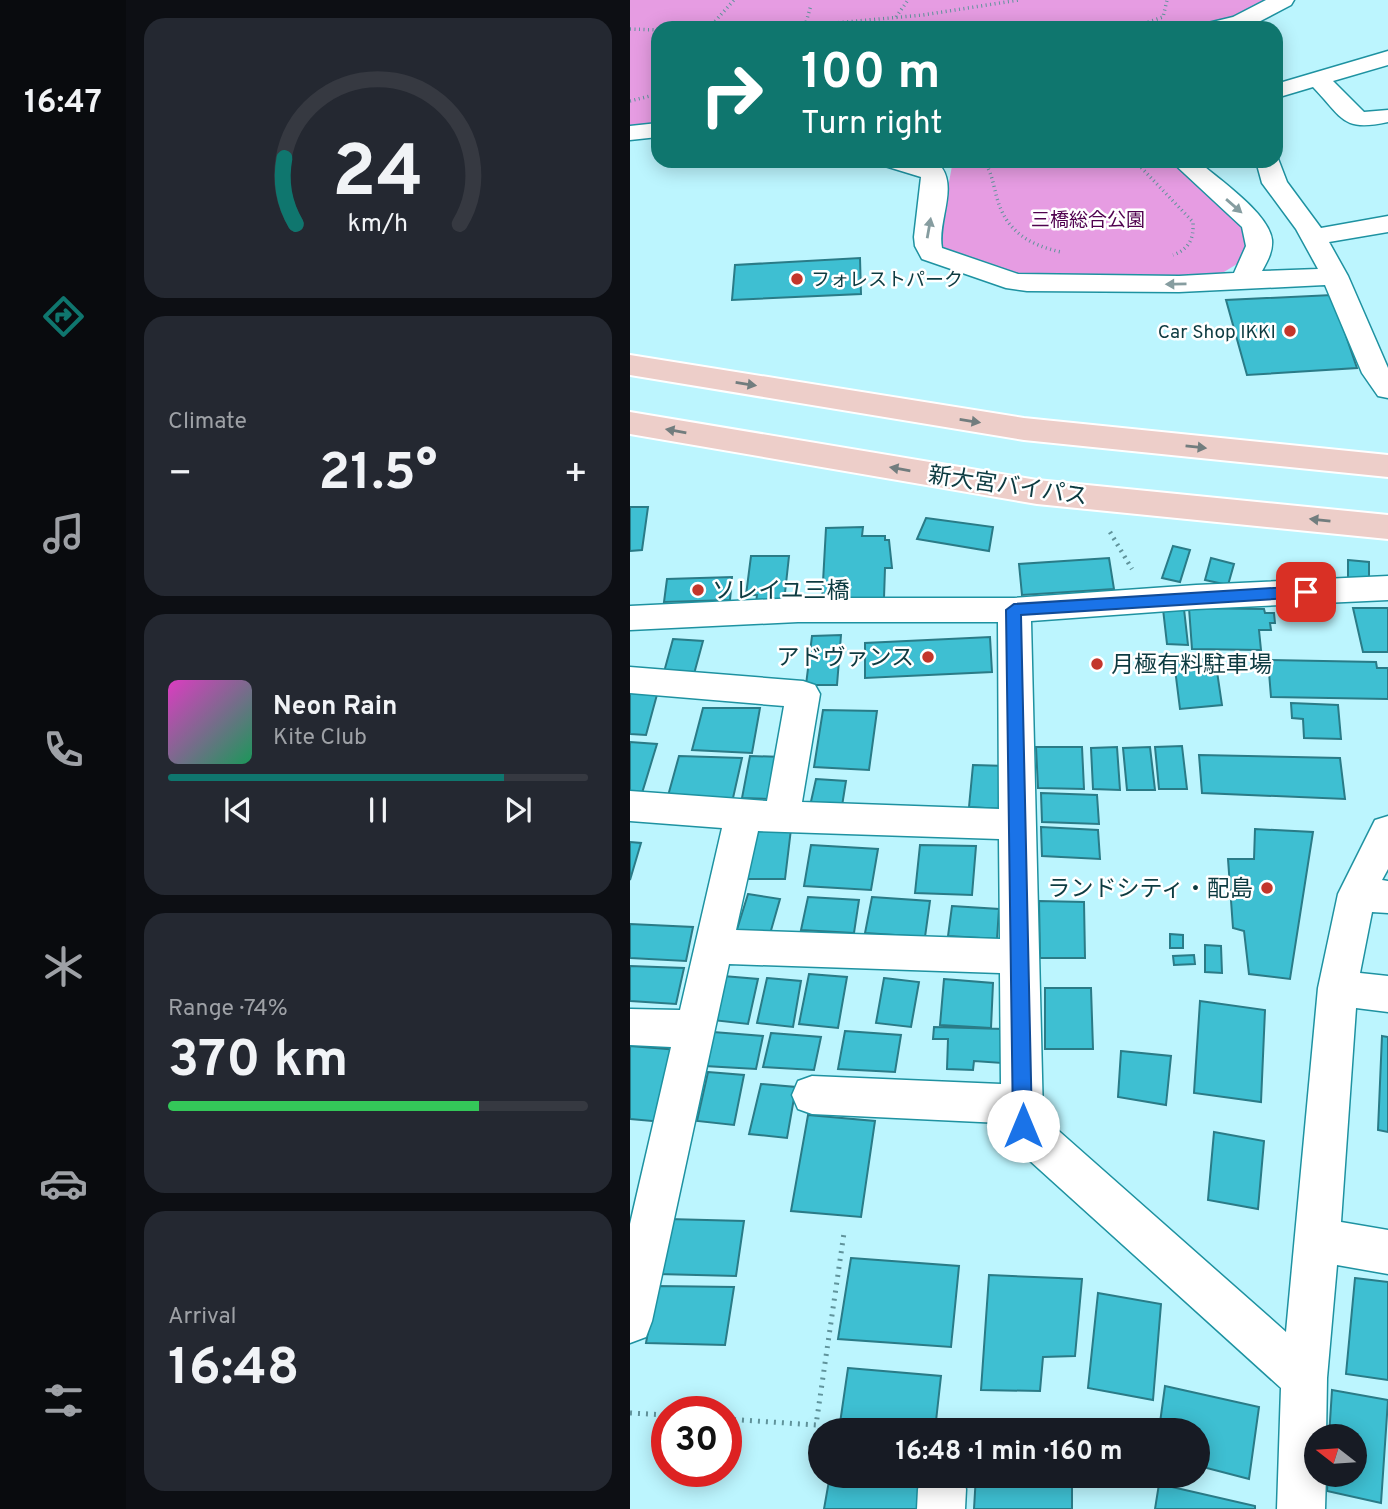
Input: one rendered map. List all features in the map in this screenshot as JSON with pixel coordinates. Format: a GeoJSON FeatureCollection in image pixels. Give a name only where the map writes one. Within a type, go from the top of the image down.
{"type":"FeatureCollection","features":[{"type":"Feature","properties":{"kind":"highway"},"geometry":{"type":"LineString","coordinates":[[630,365],[1024,429],[1388,466]]}},
{"type":"Feature","properties":{"kind":"highway","name":"新大宮バイパス"},"geometry":{"type":"LineString","coordinates":[[630,423],[1037,492],[1388,527]]}},
{"type":"Feature","properties":{"kind":"street"},"geometry":{"type":"LineString","coordinates":[[1243,21],[1283,0]]}},
{"type":"Feature","properties":{"kind":"street"},"geometry":{"type":"LineString","coordinates":[[1283,89],[1388,58]]}},
{"type":"Feature","properties":{"kind":"street"},"geometry":{"type":"LineString","coordinates":[[1318,79],[1358,120],[1384,116]]}},
{"type":"Feature","properties":{"kind":"street"},"geometry":{"type":"LineString","coordinates":[[630,133],[651,131]]}},
{"type":"Feature","properties":{"kind":"street"},"geometry":{"type":"LineString","coordinates":[[917,168],[933,173],[934,202],[928,248],[935,255],[1027,283],[1179,284],[1335,276]]}},
{"type":"Feature","properties":{"kind":"street"},"geometry":{"type":"LineString","coordinates":[[1191,168],[1252,223],[1260,235],[1258,252],[1244,280]]}},
{"type":"Feature","properties":{"kind":"street"},"geometry":{"type":"LineString","coordinates":[[1270,168],[1275,183],[1313,237],[1335,276],[1376,373],[1388,389]]}},
{"type":"Feature","properties":{"kind":"street"},"geometry":{"type":"LineString","coordinates":[[1313,237],[1388,224]]}},
{"type":"Feature","properties":{"kind":"street"},"geometry":{"type":"LineString","coordinates":[[630,618],[798,610],[1014,610],[1388,588]]}},
{"type":"Feature","properties":{"kind":"street"},"geometry":{"type":"LineString","coordinates":[[1014,610],[1023,1126],[1304,1378]]}},
{"type":"Feature","properties":{"kind":"street"},"geometry":{"type":"LineString","coordinates":[[630,680],[803,694],[782,817]]}},
{"type":"Feature","properties":{"kind":"street"},"geometry":{"type":"LineString","coordinates":[[630,806],[782,817],[1018,825]]}},
{"type":"Feature","properties":{"kind":"street"},"geometry":{"type":"LineString","coordinates":[[630,1321],[743,815]]}},
{"type":"Feature","properties":{"kind":"street"},"geometry":{"type":"LineString","coordinates":[[1301,1509],[1304,1378],[1338,988],[1372,895],[1388,831]]}},
{"type":"Feature","properties":{"kind":"street"},"geometry":{"type":"LineString","coordinates":[[713,946],[1020,957]]}},
{"type":"Feature","properties":{"kind":"street"},"geometry":{"type":"LineString","coordinates":[[1338,988],[1388,994]]}},
{"type":"Feature","properties":{"kind":"street"},"geometry":{"type":"LineString","coordinates":[[630,1027],[695,1029]]}},
{"type":"Feature","properties":{"kind":"street"},"geometry":{"type":"LineString","coordinates":[[812,1095],[1023,1104]]}},
{"type":"Feature","properties":{"kind":"street"},"geometry":{"type":"LineString","coordinates":[[1318,1240],[1388,1252]]}},
{"type":"Feature","properties":{"kind":"path"},"geometry":{"type":"LineString","coordinates":[[896,18],[908,0]]}},
{"type":"Feature","properties":{"kind":"path"},"geometry":{"type":"LineString","coordinates":[[869,21],[1019,0]]}},
{"type":"Feature","properties":{"kind":"path"},"geometry":{"type":"LineString","coordinates":[[1151,21],[1163,17],[1167,0]]}},
{"type":"Feature","properties":{"kind":"path"},"geometry":{"type":"LineString","coordinates":[[715,21],[732,1]]}},
{"type":"Feature","properties":{"kind":"path"},"geometry":{"type":"LineString","coordinates":[[806,21],[811,5]]}},
{"type":"Feature","properties":{"kind":"path"},"geometry":{"type":"LineString","coordinates":[[630,29],[651,30]]}},
{"type":"Feature","properties":{"kind":"path"},"geometry":{"type":"LineString","coordinates":[[630,101],[651,96]]}},
{"type":"Feature","properties":{"kind":"path"},"geometry":{"type":"LineString","coordinates":[[989,168],[993,173],[1004,219],[1015,233],[1032,243],[1070,253]]}},
{"type":"Feature","properties":{"kind":"path"},"geometry":{"type":"LineString","coordinates":[[1142,168],[1193,222],[1195,236],[1189,246],[1166,257]]}},
{"type":"Feature","properties":{"kind":"path"},"geometry":{"type":"LineString","coordinates":[[1107,527],[1151,600]]}},
{"type":"Feature","properties":{"kind":"path"},"geometry":{"type":"LineString","coordinates":[[742,1420],[816,1425],[844,1233]]}},
{"type":"Feature","properties":{"kind":"path"},"geometry":{"type":"LineString","coordinates":[[630,1413],[651,1414]]}},
{"type":"Feature","properties":{"kind":"green space"},"geometry":{"type":"Polygon","coordinates":[[[630,0],[1269,0],[1225,21],[651,21],[651,125],[630,127],[630,0]]]}},
{"type":"Feature","properties":{"kind":"green space","name":"三橋総合公園"},"geometry":{"type":"Polygon","coordinates":[[[952,168],[1180,168],[1242,226],[1247,234],[1246,253],[1237,264],[1224,272],[1202,277],[1021,276],[945,252],[937,245],[952,168]]]}},
{"type":"Feature","properties":{"kind":"building","name":"フォレストパーク"},"geometry":{"type":"Polygon","coordinates":[[[860,258],[861,294],[732,300],[735,265],[860,258]]]}},
{"type":"Feature","properties":{"kind":"building"},"geometry":{"type":"Polygon","coordinates":[[[1332,295],[1357,368],[1247,375],[1226,300],[1332,295]]]}},
{"type":"Feature","properties":{"kind":"building"},"geometry":{"type":"Polygon","coordinates":[[[630,507],[648,507],[642,550],[630,551],[630,507]]]}},
{"type":"Feature","properties":{"kind":"building"},"geometry":{"type":"Polygon","coordinates":[[[926,518],[993,527],[989,551],[917,539],[926,518]]]}},
{"type":"Feature","properties":{"kind":"building"},"geometry":{"type":"Polygon","coordinates":[[[863,527],[862,536],[885,536],[885,540],[889,540],[892,568],[885,568],[884,598],[822,600],[826,528],[863,527]]]}},
{"type":"Feature","properties":{"kind":"building"},"geometry":{"type":"Polygon","coordinates":[[[1173,546],[1190,550],[1180,582],[1162,578],[1173,546]]]}},
{"type":"Feature","properties":{"kind":"building"},"geometry":{"type":"Polygon","coordinates":[[[751,556],[789,556],[784,602],[756,603],[757,595],[746,595],[751,556]]]}},
{"type":"Feature","properties":{"kind":"building"},"geometry":{"type":"Polygon","coordinates":[[[1109,558],[1114,589],[1022,595],[1019,564],[1109,558]]]}},
{"type":"Feature","properties":{"kind":"building"},"geometry":{"type":"Polygon","coordinates":[[[1211,558],[1234,564],[1228,585],[1205,580],[1211,558]]]}},
{"type":"Feature","properties":{"kind":"building"},"geometry":{"type":"Polygon","coordinates":[[[1348,560],[1369,562],[1369,582],[1348,579],[1348,560]]]}},
{"type":"Feature","properties":{"kind":"building","name":"ソレイユ三橋"},"geometry":{"type":"Polygon","coordinates":[[[732,577],[730,600],[664,602],[667,579],[732,577]]]}},
{"type":"Feature","properties":{"kind":"building"},"geometry":{"type":"Polygon","coordinates":[[[1189,608],[1264,609],[1265,613],[1274,613],[1275,623],[1270,623],[1271,630],[1259,630],[1261,650],[1192,649],[1189,608]]]}},
{"type":"Feature","properties":{"kind":"building"},"geometry":{"type":"Polygon","coordinates":[[[1353,608],[1388,608],[1388,652],[1363,652],[1353,608]]]}},
{"type":"Feature","properties":{"kind":"building"},"geometry":{"type":"Polygon","coordinates":[[[1163,609],[1184,609],[1188,645],[1167,644],[1163,609]]]}},
{"type":"Feature","properties":{"kind":"building"},"geometry":{"type":"Polygon","coordinates":[[[841,635],[837,685],[806,685],[812,636],[841,635]]]}},
{"type":"Feature","properties":{"kind":"building","name":"アドヴァンス"},"geometry":{"type":"Polygon","coordinates":[[[990,637],[992,672],[865,678],[865,643],[990,637]]]}},
{"type":"Feature","properties":{"kind":"building"},"geometry":{"type":"Polygon","coordinates":[[[673,639],[703,641],[694,674],[664,672],[673,639]]]}},
{"type":"Feature","properties":{"kind":"building"},"geometry":{"type":"Polygon","coordinates":[[[1215,658],[1222,705],[1180,709],[1174,661],[1215,658]]]}},
{"type":"Feature","properties":{"kind":"building"},"geometry":{"type":"Polygon","coordinates":[[[1268,660],[1376,662],[1377,668],[1388,668],[1388,699],[1271,697],[1268,660]]]}},
{"type":"Feature","properties":{"kind":"building"},"geometry":{"type":"Polygon","coordinates":[[[630,690],[658,691],[646,735],[630,734],[630,690]]]}},
{"type":"Feature","properties":{"kind":"building"},"geometry":{"type":"Polygon","coordinates":[[[1291,703],[1338,705],[1341,739],[1304,738],[1303,719],[1292,718],[1291,703]]]}},
{"type":"Feature","properties":{"kind":"building"},"geometry":{"type":"Polygon","coordinates":[[[703,708],[760,708],[752,753],[692,750],[703,708]]]}},
{"type":"Feature","properties":{"kind":"building"},"geometry":{"type":"Polygon","coordinates":[[[823,710],[877,711],[869,770],[814,767],[823,710]]]}},
{"type":"Feature","properties":{"kind":"building"},"geometry":{"type":"Polygon","coordinates":[[[630,742],[657,744],[642,793],[630,791],[630,742]]]}},
{"type":"Feature","properties":{"kind":"building"},"geometry":{"type":"Polygon","coordinates":[[[1182,746],[1187,789],[1159,789],[1155,747],[1182,746]]]}},
{"type":"Feature","properties":{"kind":"building"},"geometry":{"type":"Polygon","coordinates":[[[1036,747],[1082,747],[1084,789],[1038,788],[1036,747]]]}},
{"type":"Feature","properties":{"kind":"building"},"geometry":{"type":"Polygon","coordinates":[[[1117,747],[1120,790],[1093,789],[1091,748],[1117,747]]]}},
{"type":"Feature","properties":{"kind":"building"},"geometry":{"type":"Polygon","coordinates":[[[1150,747],[1155,790],[1127,790],[1123,748],[1150,747]]]}},
{"type":"Feature","properties":{"kind":"building"},"geometry":{"type":"Polygon","coordinates":[[[1199,755],[1340,758],[1345,799],[1202,793],[1199,755]]]}},
{"type":"Feature","properties":{"kind":"building"},"geometry":{"type":"Polygon","coordinates":[[[679,756],[742,758],[731,807],[666,803],[679,756]]]}},
{"type":"Feature","properties":{"kind":"building"},"geometry":{"type":"Polygon","coordinates":[[[750,756],[783,757],[773,799],[742,798],[750,756]]]}},
{"type":"Feature","properties":{"kind":"building"},"geometry":{"type":"Polygon","coordinates":[[[973,765],[1007,766],[1003,809],[969,807],[973,765]]]}},
{"type":"Feature","properties":{"kind":"building"},"geometry":{"type":"Polygon","coordinates":[[[816,779],[846,781],[842,806],[810,806],[816,779]]]}},
{"type":"Feature","properties":{"kind":"building"},"geometry":{"type":"Polygon","coordinates":[[[1041,793],[1097,795],[1099,824],[1042,822],[1041,793]]]}},
{"type":"Feature","properties":{"kind":"building"},"geometry":{"type":"Polygon","coordinates":[[[1041,827],[1098,830],[1100,859],[1042,856],[1041,827]]]}},
{"type":"Feature","properties":{"kind":"building"},"geometry":{"type":"Polygon","coordinates":[[[754,828],[791,829],[785,879],[747,879],[754,828]]]}},
{"type":"Feature","properties":{"kind":"building","name":"ランドシティ・配島"},"geometry":{"type":"Polygon","coordinates":[[[1255,829],[1313,832],[1290,979],[1249,974],[1244,931],[1233,928],[1228,859],[1254,859],[1255,829]]]}},
{"type":"Feature","properties":{"kind":"building"},"geometry":{"type":"Polygon","coordinates":[[[630,842],[641,843],[630,880],[630,842]]]}},
{"type":"Feature","properties":{"kind":"building"},"geometry":{"type":"Polygon","coordinates":[[[811,845],[878,849],[871,890],[804,886],[811,845]]]}},
{"type":"Feature","properties":{"kind":"building"},"geometry":{"type":"Polygon","coordinates":[[[920,845],[976,846],[972,895],[915,893],[920,845]]]}},
{"type":"Feature","properties":{"kind":"building"},"geometry":{"type":"Polygon","coordinates":[[[748,894],[780,899],[768,941],[735,936],[748,894]]]}},
{"type":"Feature","properties":{"kind":"building"},"geometry":{"type":"Polygon","coordinates":[[[808,897],[859,900],[854,933],[801,930],[808,897]]]}},
{"type":"Feature","properties":{"kind":"building"},"geometry":{"type":"Polygon","coordinates":[[[872,897],[930,901],[925,937],[865,933],[872,897]]]}},
{"type":"Feature","properties":{"kind":"building"},"geometry":{"type":"Polygon","coordinates":[[[1039,901],[1084,902],[1085,958],[1040,958],[1039,901]]]}},
{"type":"Feature","properties":{"kind":"building"},"geometry":{"type":"Polygon","coordinates":[[[952,906],[999,909],[997,939],[948,936],[952,906]]]}},
{"type":"Feature","properties":{"kind":"building"},"geometry":{"type":"Polygon","coordinates":[[[630,924],[693,927],[686,961],[630,958],[630,924]]]}},
{"type":"Feature","properties":{"kind":"building"},"geometry":{"type":"Polygon","coordinates":[[[1170,934],[1183,935],[1183,948],[1170,948],[1170,934]]]}},
{"type":"Feature","properties":{"kind":"building"},"geometry":{"type":"Polygon","coordinates":[[[1205,945],[1221,946],[1222,973],[1205,972],[1205,945]]]}},
{"type":"Feature","properties":{"kind":"building"},"geometry":{"type":"Polygon","coordinates":[[[1194,955],[1195,964],[1174,965],[1173,956],[1194,955]]]}},
{"type":"Feature","properties":{"kind":"building"},"geometry":{"type":"Polygon","coordinates":[[[630,966],[684,968],[676,1004],[630,1001],[630,966]]]}},
{"type":"Feature","properties":{"kind":"building"},"geometry":{"type":"Polygon","coordinates":[[[809,974],[847,977],[838,1028],[799,1024],[809,974]]]}},
{"type":"Feature","properties":{"kind":"building"},"geometry":{"type":"Polygon","coordinates":[[[723,976],[758,979],[748,1024],[712,1020],[723,976]]]}},
{"type":"Feature","properties":{"kind":"building"},"geometry":{"type":"Polygon","coordinates":[[[767,978],[801,981],[793,1027],[757,1023],[767,978]]]}},
{"type":"Feature","properties":{"kind":"building"},"geometry":{"type":"Polygon","coordinates":[[[884,978],[919,982],[911,1027],[876,1023],[884,978]]]}},
{"type":"Feature","properties":{"kind":"building"},"geometry":{"type":"Polygon","coordinates":[[[944,979],[993,983],[991,1028],[940,1025],[944,979]]]}},
{"type":"Feature","properties":{"kind":"building"},"geometry":{"type":"Polygon","coordinates":[[[1045,988],[1091,988],[1093,1049],[1045,1049],[1045,988]]]}},
{"type":"Feature","properties":{"kind":"building"},"geometry":{"type":"Polygon","coordinates":[[[1200,1001],[1265,1010],[1261,1102],[1194,1093],[1200,1001]]]}},
{"type":"Feature","properties":{"kind":"building"},"geometry":{"type":"Polygon","coordinates":[[[934,1027],[1004,1029],[1002,1063],[974,1061],[973,1070],[947,1069],[948,1039],[933,1039],[934,1027]]]}},
{"type":"Feature","properties":{"kind":"building"},"geometry":{"type":"Polygon","coordinates":[[[845,1031],[901,1035],[895,1072],[838,1069],[845,1031]]]}},
{"type":"Feature","properties":{"kind":"building"},"geometry":{"type":"Polygon","coordinates":[[[713,1032],[763,1036],[756,1069],[705,1066],[713,1032]]]}},
{"type":"Feature","properties":{"kind":"building"},"geometry":{"type":"Polygon","coordinates":[[[771,1033],[821,1037],[814,1070],[763,1067],[771,1033]]]}},
{"type":"Feature","properties":{"kind":"building"},"geometry":{"type":"Polygon","coordinates":[[[1382,1036],[1388,1037],[1388,1132],[1378,1130],[1382,1036]]]}},
{"type":"Feature","properties":{"kind":"building"},"geometry":{"type":"Polygon","coordinates":[[[630,1046],[679,1050],[663,1122],[630,1119],[630,1046]]]}},
{"type":"Feature","properties":{"kind":"building"},"geometry":{"type":"Polygon","coordinates":[[[1121,1051],[1171,1056],[1166,1105],[1118,1097],[1121,1051]]]}},
{"type":"Feature","properties":{"kind":"building"},"geometry":{"type":"Polygon","coordinates":[[[708,1072],[744,1075],[734,1125],[697,1121],[708,1072]]]}},
{"type":"Feature","properties":{"kind":"building"},"geometry":{"type":"Polygon","coordinates":[[[761,1084],[796,1087],[787,1138],[749,1134],[761,1084]]]}},
{"type":"Feature","properties":{"kind":"building"},"geometry":{"type":"Polygon","coordinates":[[[808,1115],[875,1121],[861,1217],[791,1211],[808,1115]]]}},
{"type":"Feature","properties":{"kind":"building"},"geometry":{"type":"Polygon","coordinates":[[[1214,1132],[1264,1141],[1258,1209],[1208,1200],[1214,1132]]]}},
{"type":"Feature","properties":{"kind":"building"},"geometry":{"type":"Polygon","coordinates":[[[668,1219],[744,1221],[736,1276],[658,1274],[668,1219]]]}},
{"type":"Feature","properties":{"kind":"building"},"geometry":{"type":"Polygon","coordinates":[[[851,1258],[959,1266],[951,1347],[838,1339],[851,1258]]]}},
{"type":"Feature","properties":{"kind":"building"},"geometry":{"type":"Polygon","coordinates":[[[989,1275],[1082,1279],[1075,1356],[1043,1357],[1040,1391],[981,1390],[989,1275]]]}},
{"type":"Feature","properties":{"kind":"building"},"geometry":{"type":"Polygon","coordinates":[[[1355,1278],[1388,1282],[1388,1380],[1346,1374],[1355,1278]]]}},
{"type":"Feature","properties":{"kind":"building"},"geometry":{"type":"Polygon","coordinates":[[[656,1286],[734,1287],[725,1345],[646,1343],[656,1286]]]}},
{"type":"Feature","properties":{"kind":"building"},"geometry":{"type":"Polygon","coordinates":[[[1098,1293],[1161,1304],[1153,1400],[1088,1388],[1098,1293]]]}},
{"type":"Feature","properties":{"kind":"building"},"geometry":{"type":"Polygon","coordinates":[[[848,1368],[941,1376],[936,1418],[841,1418],[848,1368]]]}},
{"type":"Feature","properties":{"kind":"building"},"geometry":{"type":"Polygon","coordinates":[[[1165,1386],[1259,1407],[1249,1479],[1210,1469],[1210,1418],[1161,1418],[1165,1386]]]}},
{"type":"Feature","properties":{"kind":"building"},"geometry":{"type":"Polygon","coordinates":[[[1332,1390],[1388,1400],[1381,1503],[1327,1491],[1327,1488],[1367,1488],[1367,1424],[1330,1424],[1332,1390]]]}},
{"type":"Feature","properties":{"kind":"building"},"geometry":{"type":"Polygon","coordinates":[[[828,1488],[926,1488],[923,1509],[824,1509],[828,1488]]]}},
{"type":"Feature","properties":{"kind":"building"},"geometry":{"type":"Polygon","coordinates":[[[975,1488],[1072,1488],[1072,1509],[974,1509],[975,1488]]]}},
{"type":"Feature","properties":{"kind":"building"},"geometry":{"type":"Polygon","coordinates":[[[1158,1488],[1176,1488],[1255,1506],[1255,1509],[1155,1509],[1158,1488]]]}},
{"type":"Feature","properties":{"kind":"place","name":"フォレストパーク"},"geometry":{"type":"Point","coordinates":[797,279]}},
{"type":"Feature","properties":{"kind":"place","name":"Car Shop IKKI"},"geometry":{"type":"Point","coordinates":[1290,331]}},
{"type":"Feature","properties":{"kind":"place","name":"ソレイユ三橋"},"geometry":{"type":"Point","coordinates":[698,590]}},
{"type":"Feature","properties":{"kind":"place","name":"アドヴァンス"},"geometry":{"type":"Point","coordinates":[928,657]}},
{"type":"Feature","properties":{"kind":"place","name":"月極有料駐車場"},"geometry":{"type":"Point","coordinates":[1097,664]}},
{"type":"Feature","properties":{"kind":"place","name":"ランドシティ・配島"},"geometry":{"type":"Point","coordinates":[1267,888]}},
{"type":"Feature","properties":{"kind":"route"},"geometry":{"type":"LineString","coordinates":[[1023,1126],[1014,610],[1306,592]]}}]}
